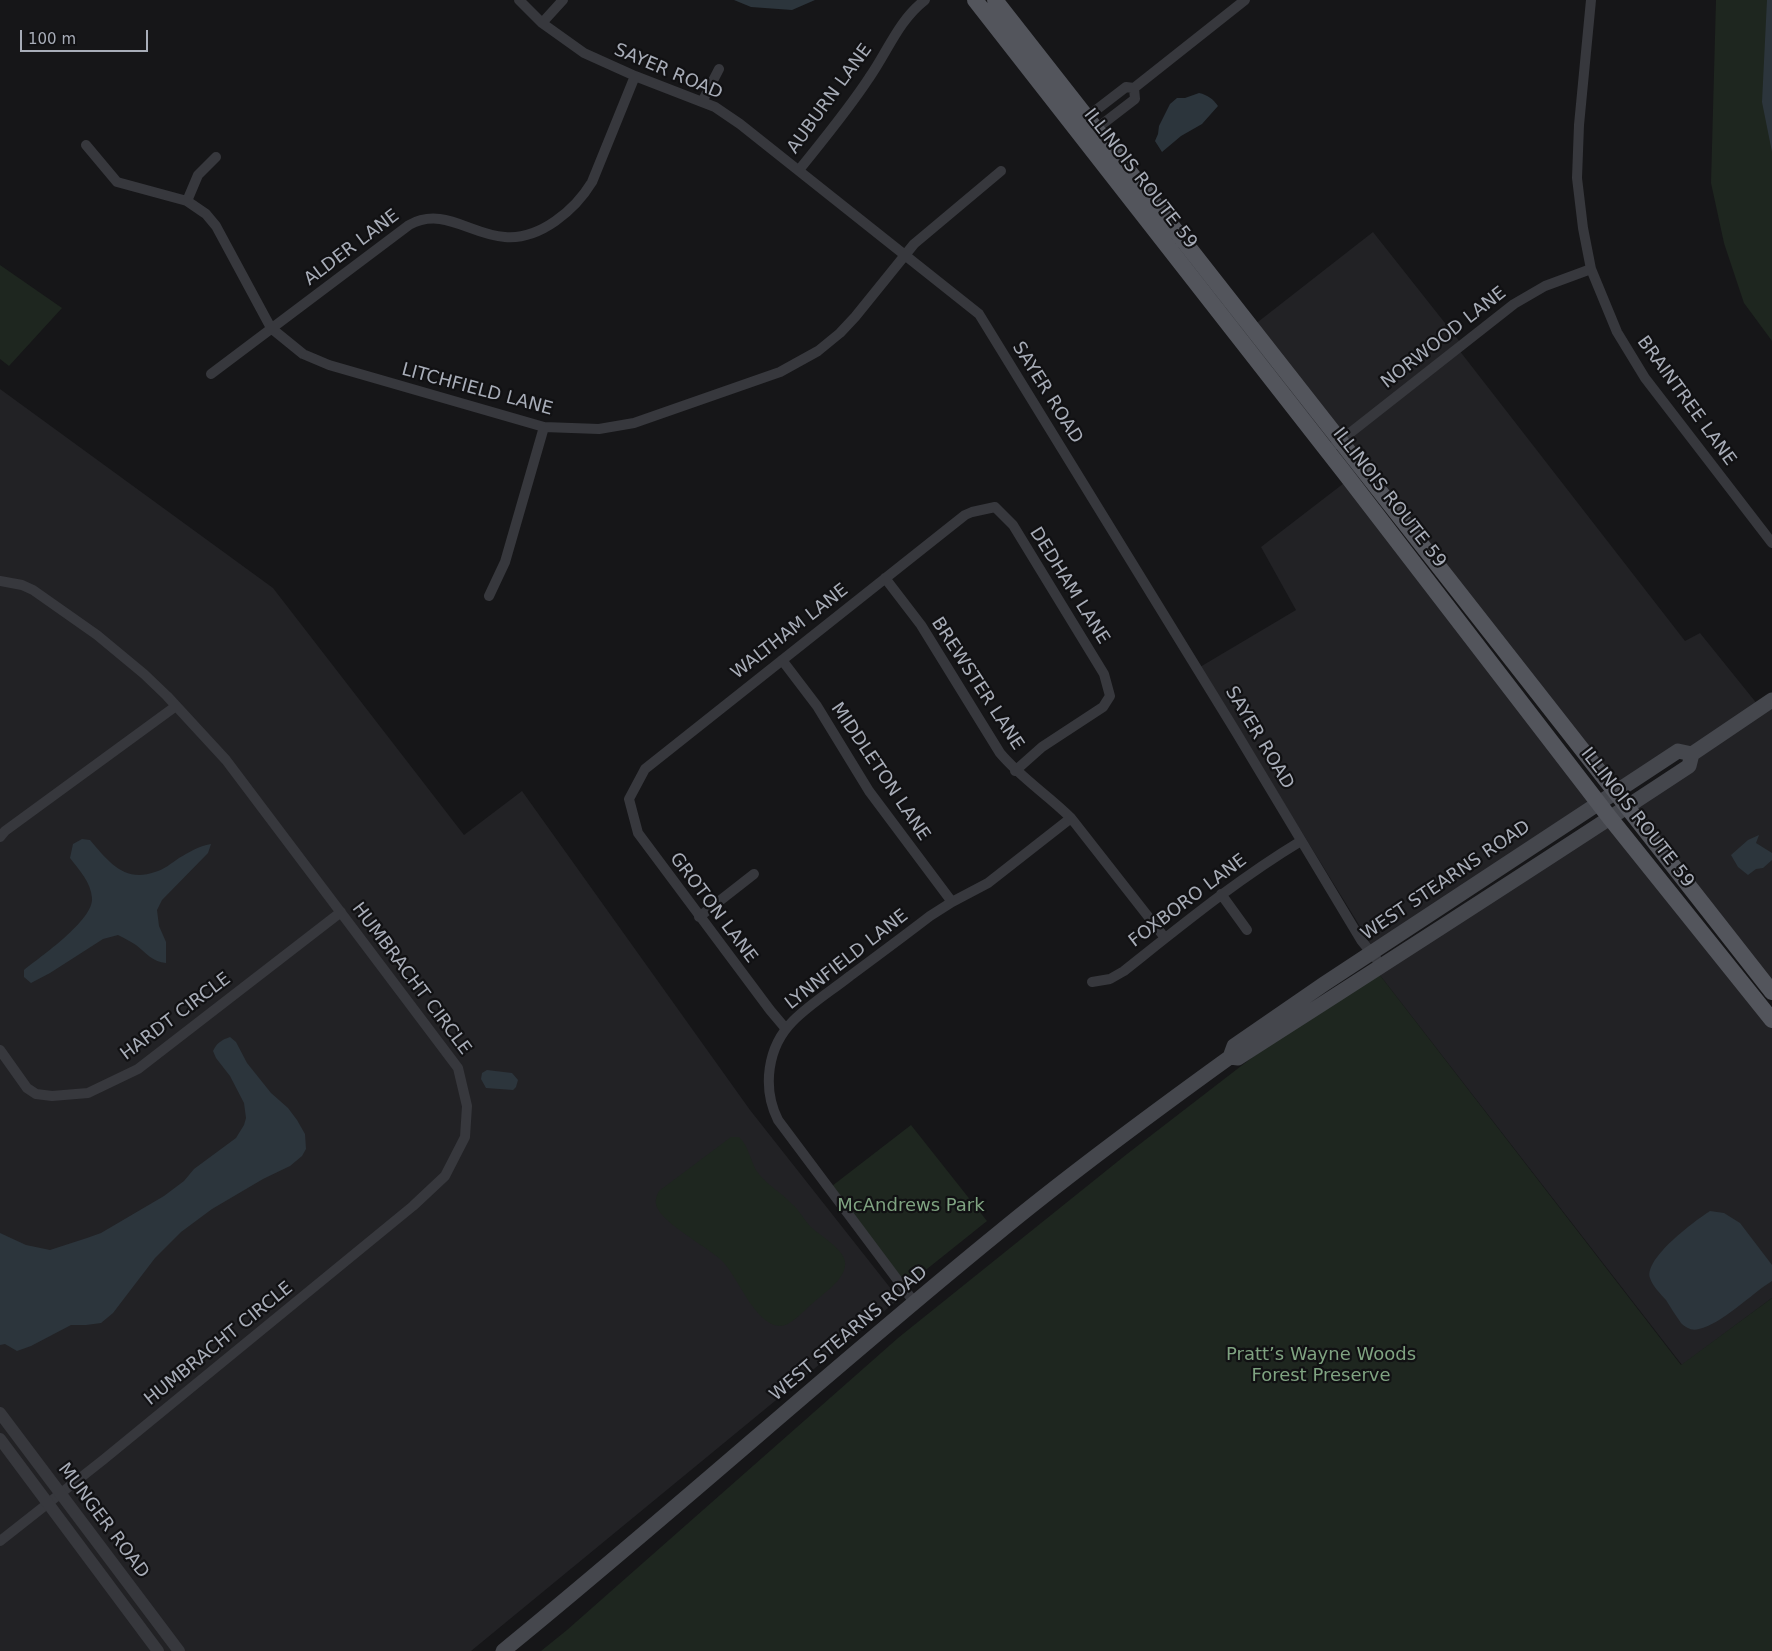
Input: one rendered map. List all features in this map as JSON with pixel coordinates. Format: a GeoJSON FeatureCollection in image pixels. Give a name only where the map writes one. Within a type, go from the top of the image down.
{"type":"FeatureCollection","features":[{"type":"Feature","properties":{"kind":"main road","name":"ILLINOIS ROUTE 59"},"geometry":{"type":"LineString","coordinates":[[975,0],[1615,791],[1772,992]]}},
{"type":"Feature","properties":{"kind":"main road","name":"ILLINOIS ROUTE 59"},"geometry":{"type":"LineString","coordinates":[[995,0],[1091,123],[1334,446],[1610,818],[1772,1020]]}},
{"type":"Feature","properties":{"kind":"main road","name":"WEST STEARNS ROAD"},"geometry":{"type":"LineString","coordinates":[[1230,1057],[1238,1058],[1627,807],[1689,766],[1692,754],[1772,700]]}},
{"type":"Feature","properties":{"kind":"main road","name":"WEST STEARNS ROAD"},"geometry":{"type":"LineString","coordinates":[[503,1651],[914,1302],[1048,1192],[1230,1057],[1234,1046],[1615,791],[1678,751],[1692,754]]}},
{"type":"Feature","properties":{"kind":"street","name":"SAYER ROAD"},"geometry":{"type":"LineString","coordinates":[[519,0],[542,22],[584,53],[634,76],[715,107],[740,124],[979,314],[1236,732],[1361,940],[1382,966]]}},
{"type":"Feature","properties":{"kind":"street"},"geometry":{"type":"LineString","coordinates":[[542,22],[563,0]]}},
{"type":"Feature","properties":{"kind":"street","name":"AUBURN LANE"},"geometry":{"type":"LineString","coordinates":[[799,170],[856,98],[904,20],[925,0]]}},
{"type":"Feature","properties":{"kind":"street"},"geometry":{"type":"LineString","coordinates":[[1091,123],[1126,87],[1134,88],[1245,0]]}},
{"type":"Feature","properties":{"kind":"street","name":"BRAINTREE LANE"},"geometry":{"type":"LineString","coordinates":[[1591,0],[1579,125],[1577,178],[1583,228],[1591,269],[1617,332],[1645,378],[1772,543]]}},
{"type":"Feature","properties":{"kind":"street"},"geometry":{"type":"LineString","coordinates":[[702,102],[718,69]]}},
{"type":"Feature","properties":{"kind":"street","name":"ALDER LANE"},"geometry":{"type":"LineString","coordinates":[[211,374],[409,224],[417,220],[437,217],[505,238],[529,234],[560,219],[583,195],[592,182],[634,76]]}},
{"type":"Feature","properties":{"kind":"street"},"geometry":{"type":"LineString","coordinates":[[1091,123],[1135,99],[1134,88]]}},
{"type":"Feature","properties":{"kind":"street","name":"LITCHFIELD LANE"},"geometry":{"type":"LineString","coordinates":[[86,145],[117,182],[188,201],[206,214],[216,226],[272,328],[303,354],[329,365],[544,428],[599,429],[634,422],[791,367],[818,351],[840,333],[904,254],[1001,171]]}},
{"type":"Feature","properties":{"kind":"street"},"geometry":{"type":"LineString","coordinates":[[188,201],[198,175],[216,157]]}},
{"type":"Feature","properties":{"kind":"street","name":"NORWOOD LANE"},"geometry":{"type":"LineString","coordinates":[[1334,446],[1514,304],[1545,286],[1591,269]]}},
{"type":"Feature","properties":{"kind":"street"},"geometry":{"type":"LineString","coordinates":[[489,596],[505,562],[544,428]]}},
{"type":"Feature","properties":{"kind":"street","name":"DEDHAM LANE"},"geometry":{"type":"LineString","coordinates":[[986,508],[995,507],[1012,525],[1104,674],[1110,696],[1103,707],[1042,747],[1015,771]]}},
{"type":"Feature","properties":{"kind":"street","name":"WALTHAM LANE"},"geometry":{"type":"LineString","coordinates":[[629,799],[641,774],[650,764],[965,515],[986,508]]}},
{"type":"Feature","properties":{"kind":"street","name":"BREWSTER LANE"},"geometry":{"type":"LineString","coordinates":[[885,578],[921,625],[994,745],[1015,771],[1053,801],[1070,818],[1165,938]]}},
{"type":"Feature","properties":{"kind":"street","name":"HUMBRACHT CIRCLE"},"geometry":{"type":"LineString","coordinates":[[0,581],[22,585],[49,599],[97,635],[144,674],[238,774],[458,1068],[467,1106],[465,1137],[445,1176],[413,1206],[61,1494],[0,1541]]}},
{"type":"Feature","properties":{"kind":"street","name":"MIDDLETON LANE"},"geometry":{"type":"LineString","coordinates":[[782,660],[817,706],[869,791],[952,902]]}},
{"type":"Feature","properties":{"kind":"street"},"geometry":{"type":"LineString","coordinates":[[0,837],[176,706]]}},
{"type":"Feature","properties":{"kind":"street","name":"GROTON LANE"},"geometry":{"type":"LineString","coordinates":[[629,799],[635,826],[642,839],[699,917],[786,1029]]}},
{"type":"Feature","properties":{"kind":"street","name":"LYNNFIELD LANE"},"geometry":{"type":"LineString","coordinates":[[914,1302],[791,1139],[775,1113],[770,1097],[769,1071],[777,1044],[786,1029],[797,1017],[815,1003],[930,916],[988,883],[1070,818]]}},
{"type":"Feature","properties":{"kind":"street","name":"FOXBORO LANE"},"geometry":{"type":"LineString","coordinates":[[1092,982],[1110,979],[1124,970],[1221,894],[1302,841]]}},
{"type":"Feature","properties":{"kind":"street"},"geometry":{"type":"LineString","coordinates":[[699,917],[754,874]]}},
{"type":"Feature","properties":{"kind":"street"},"geometry":{"type":"LineString","coordinates":[[1221,894],[1247,930]]}},
{"type":"Feature","properties":{"kind":"street","name":"HARDT CIRCLE"},"geometry":{"type":"LineString","coordinates":[[0,1050],[27,1088],[36,1094],[52,1096],[88,1093],[138,1069],[341,912]]}},
{"type":"Feature","properties":{"kind":"street","name":"MUNGER ROAD"},"geometry":{"type":"LineString","coordinates":[[0,1413],[179,1651]]}},
{"type":"Feature","properties":{"kind":"street","name":"MUNGER ROAD"},"geometry":{"type":"LineString","coordinates":[[0,1439],[158,1651]]}},
{"type":"Feature","properties":{"kind":"shaded area"},"geometry":{"type":"Polygon","coordinates":[[[734,0],[815,0],[792,10],[751,7],[734,0]]]}},
{"type":"Feature","properties":{"kind":"shaded area"},"geometry":{"type":"Polygon","coordinates":[[[1767,0],[1772,0],[1772,152],[1762,102],[1767,0]]]}},
{"type":"Feature","properties":{"kind":"shaded area"},"geometry":{"type":"Polygon","coordinates":[[[1199,93],[1210,98],[1218,106],[1202,124],[1181,136],[1162,152],[1155,141],[1159,126],[1170,104],[1177,98],[1185,98],[1199,93]]]}},
{"type":"Feature","properties":{"kind":"shaded area"},"geometry":{"type":"Polygon","coordinates":[[[1373,232],[1460,342],[1342,436],[1254,325],[1373,232]]]}},
{"type":"Feature","properties":{"kind":"shaded area"},"geometry":{"type":"Polygon","coordinates":[[[1459,350],[1685,641],[1700,633],[1758,705],[1622,795],[1345,440],[1459,350]]]}},
{"type":"Feature","properties":{"kind":"shaded area"},"geometry":{"type":"Polygon","coordinates":[[[0,389],[273,588],[464,835],[522,791],[750,1110],[899,1299],[471,1651],[0,1651],[0,389]]]}},
{"type":"Feature","properties":{"kind":"shaded area"},"geometry":{"type":"Polygon","coordinates":[[[1348,480],[1603,806],[1377,954],[1200,667],[1296,610],[1261,547],[1348,480]]]}},
{"type":"Feature","properties":{"kind":"shaded area"},"geometry":{"type":"Polygon","coordinates":[[[1772,704],[1772,984],[1626,799],[1772,704]]]}},
{"type":"Feature","properties":{"kind":"shaded area"},"geometry":{"type":"Polygon","coordinates":[[[1607,814],[1772,1024],[1772,1298],[1682,1365],[1372,965],[1607,814]]]}},
{"type":"Feature","properties":{"kind":"shaded area"},"geometry":{"type":"Polygon","coordinates":[[[1759,835],[1756,843],[1772,853],[1772,860],[1763,868],[1756,869],[1748,875],[1738,867],[1731,855],[1748,840],[1759,835]]]}},
{"type":"Feature","properties":{"kind":"shaded area"},"geometry":{"type":"Polygon","coordinates":[[[82,839],[90,840],[110,862],[134,875],[144,875],[158,871],[194,850],[211,844],[208,853],[162,900],[157,910],[159,926],[166,942],[166,963],[153,959],[136,945],[118,935],[103,939],[31,983],[24,977],[24,970],[76,927],[90,907],[92,898],[89,887],[84,876],[70,858],[73,844],[82,839]]]}},
{"type":"Feature","properties":{"kind":"shaded area"},"geometry":{"type":"Polygon","coordinates":[[[230,1037],[236,1042],[247,1063],[271,1093],[288,1108],[297,1120],[305,1134],[306,1149],[302,1156],[290,1166],[263,1179],[212,1209],[181,1232],[155,1258],[113,1313],[101,1323],[71,1325],[31,1346],[17,1351],[5,1344],[0,1345],[0,1233],[26,1245],[50,1250],[101,1233],[164,1196],[184,1181],[194,1169],[236,1138],[246,1118],[244,1103],[230,1076],[213,1051],[220,1042],[230,1037]]]}},
{"type":"Feature","properties":{"kind":"shaded area"},"geometry":{"type":"Polygon","coordinates":[[[487,1070],[512,1073],[518,1080],[516,1087],[513,1090],[486,1088],[481,1079],[482,1073],[487,1070]]]}},
{"type":"Feature","properties":{"kind":"shaded area"},"geometry":{"type":"Polygon","coordinates":[[[1710,1211],[1724,1213],[1740,1223],[1772,1265],[1772,1281],[1727,1315],[1708,1326],[1696,1330],[1687,1328],[1681,1323],[1655,1287],[1650,1278],[1650,1270],[1655,1260],[1672,1240],[1710,1211]]]}},
{"type":"Feature","properties":{"kind":"green space"},"geometry":{"type":"Polygon","coordinates":[[[1716,0],[1772,0],[1772,341],[1744,303],[1724,243],[1711,183],[1716,0]]]}},
{"type":"Feature","properties":{"kind":"green space"},"geometry":{"type":"Polygon","coordinates":[[[0,265],[62,308],[9,366],[0,359],[0,265]]]}},
{"type":"Feature","properties":{"kind":"green space","name":"Pratt’s Wayne Woods Forest Preserve"},"geometry":{"type":"Polygon","coordinates":[[[1372,965],[1681,1365],[1772,1298],[1772,1651],[541,1651],[898,1338],[1127,1154],[1372,965]]]}},
{"type":"Feature","properties":{"kind":"green space","name":"McAndrews Park"},"geometry":{"type":"Polygon","coordinates":[[[911,1125],[987,1221],[907,1285],[832,1186],[911,1125]]]}},
{"type":"Feature","properties":{"kind":"green space"},"geometry":{"type":"Polygon","coordinates":[[[731,1137],[739,1137],[742,1140],[760,1175],[794,1206],[813,1229],[842,1254],[845,1260],[844,1271],[837,1282],[798,1317],[784,1326],[770,1323],[761,1317],[727,1266],[662,1215],[656,1204],[659,1191],[731,1137]]]}}]}
